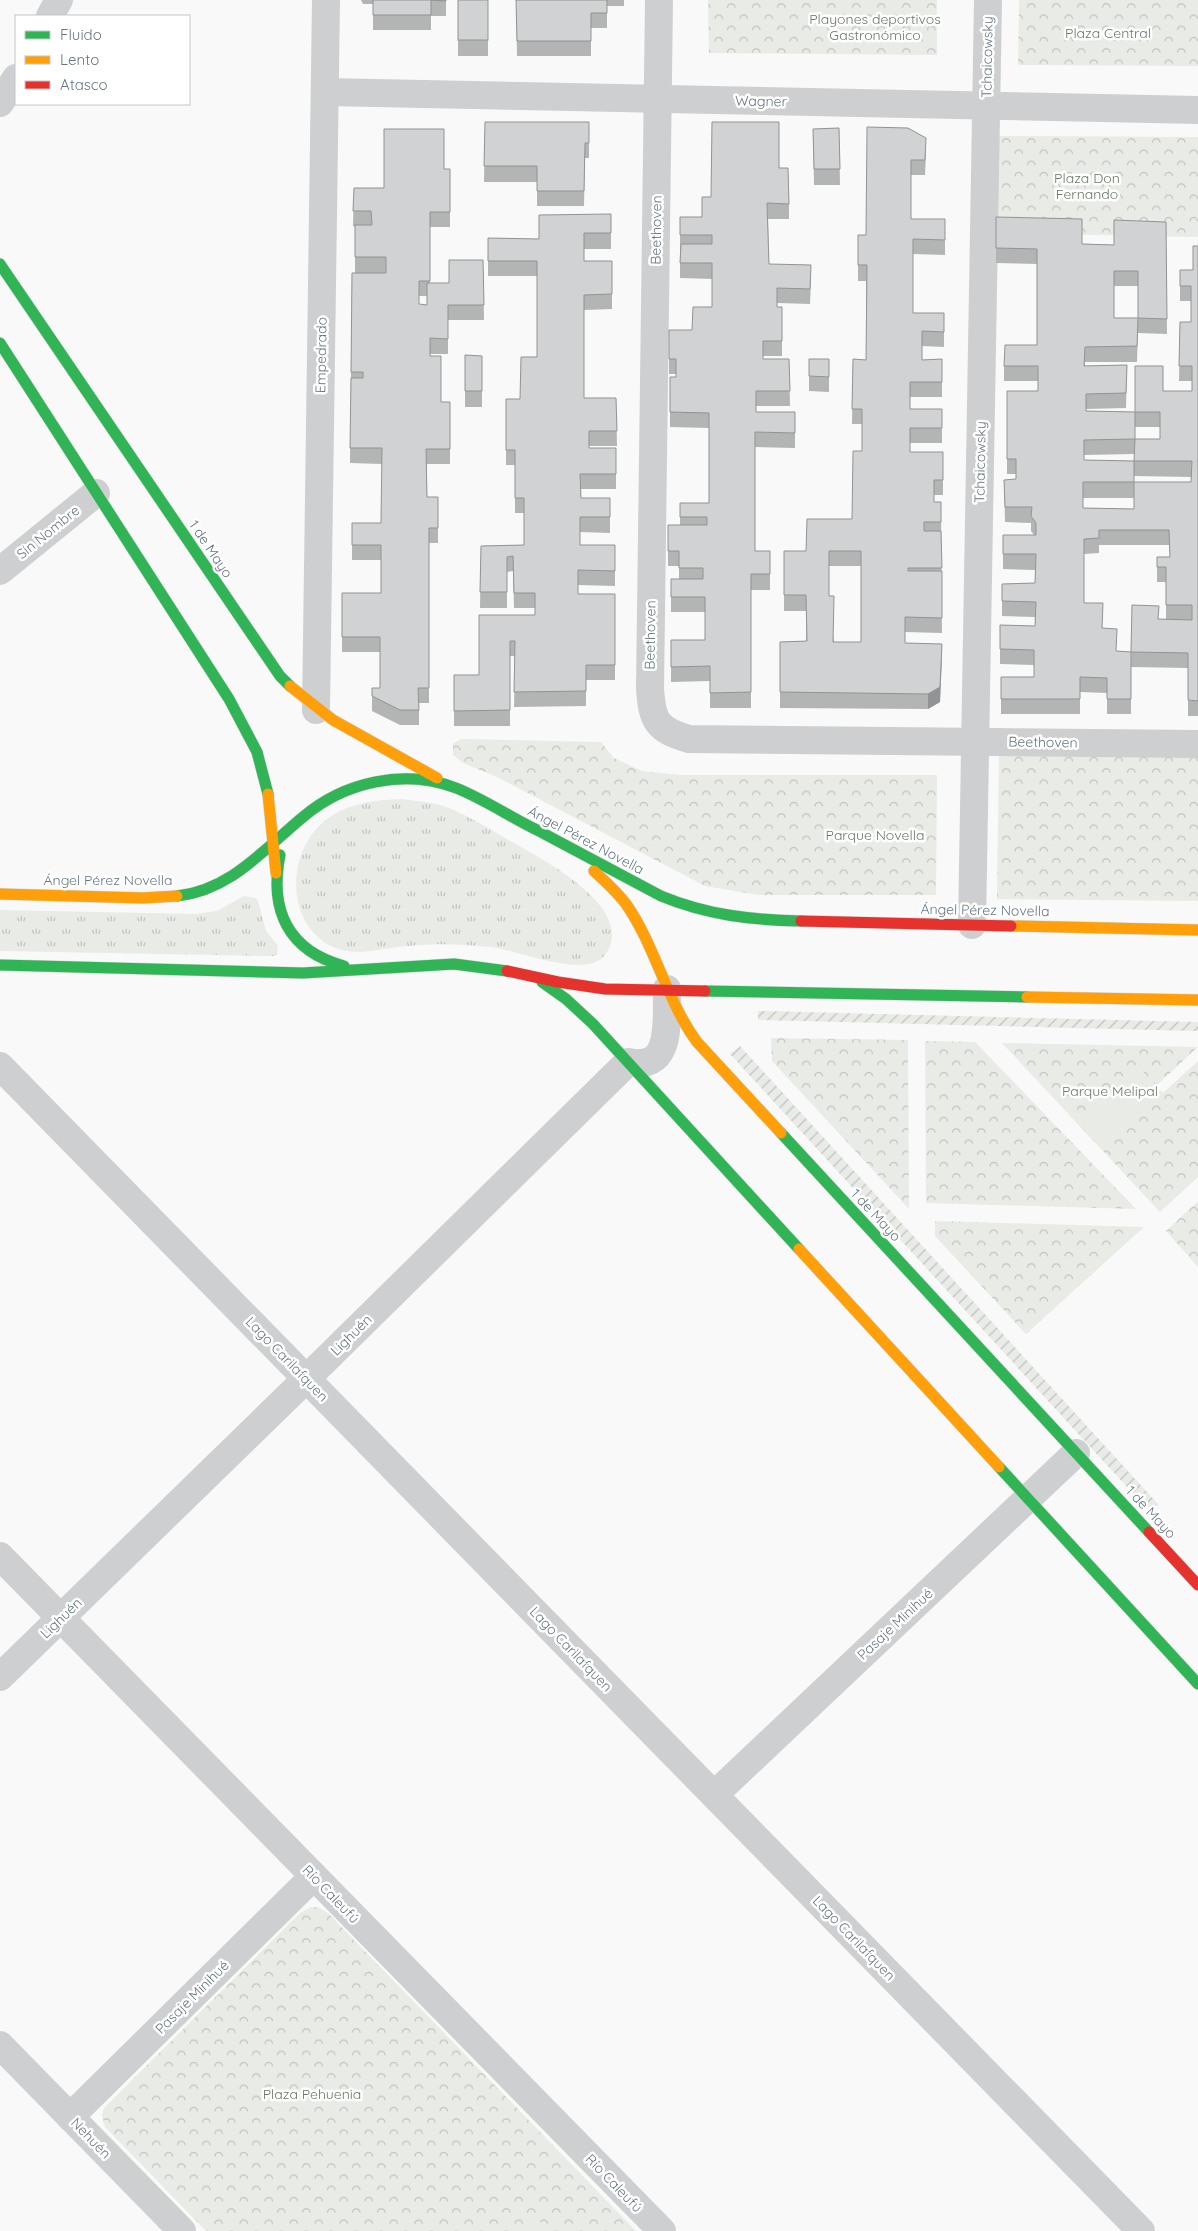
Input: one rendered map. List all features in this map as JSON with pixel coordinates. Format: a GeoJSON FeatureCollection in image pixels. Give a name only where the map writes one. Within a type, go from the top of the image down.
{"type":"FeatureCollection","features":[{"type":"Feature","properties":{"kind":"main road","name":"1 de Mayo"},"geometry":{"type":"LineString","coordinates":[[0,264],[275,670],[290,688],[316,710],[456,788]]}},
{"type":"Feature","properties":{"kind":"main road"},"geometry":{"type":"LineString","coordinates":[[0,342],[225,691],[247,730],[263,773],[268,797],[281,915],[287,929],[305,951],[319,960],[337,965],[376,970]]}},
{"type":"Feature","properties":{"kind":"main road","name":"Ángel Pérez Novella"},"geometry":{"type":"LineString","coordinates":[[0,894],[153,898],[189,895],[206,890],[240,872],[274,844],[295,822],[328,798],[349,788],[370,782],[416,778],[456,788],[668,900],[708,914],[723,917],[756,920],[1198,930]]}},
{"type":"Feature","properties":{"kind":"main road"},"geometry":{"type":"LineString","coordinates":[[276,873],[282,847],[295,822]]}},
{"type":"Feature","properties":{"kind":"main road","name":"1 de Mayo"},"geometry":{"type":"LineString","coordinates":[[563,845],[602,879],[626,904],[643,934],[685,1026],[697,1042],[1198,1585]]}},
{"type":"Feature","properties":{"kind":"main road"},"geometry":{"type":"LineString","coordinates":[[0,965],[282,973],[376,970],[454,964],[509,971],[558,982],[605,989],[1198,1000]]}},
{"type":"Feature","properties":{"kind":"main road"},"geometry":{"type":"LineString","coordinates":[[535,977],[580,1011],[628,1062],[1198,1684]]}},
{"type":"Feature","properties":{"kind":"street"},"geometry":{"type":"LineString","coordinates":[[50,15],[58,0]]}},
{"type":"Feature","properties":{"kind":"street","name":"Empedrado"},"geometry":{"type":"LineString","coordinates":[[316,710],[326,0]]}},
{"type":"Feature","properties":{"kind":"street","name":"Beethoven"},"geometry":{"type":"LineString","coordinates":[[659,0],[650,688],[651,706],[656,722],[670,734],[689,739],[1198,744]]}},
{"type":"Feature","properties":{"kind":"street","name":"Tchaicowsky"},"geometry":{"type":"LineString","coordinates":[[972,925],[988,0]]}},
{"type":"Feature","properties":{"kind":"street"},"geometry":{"type":"LineString","coordinates":[[0,103],[15,80]]}},
{"type":"Feature","properties":{"kind":"street","name":"Wagner"},"geometry":{"type":"LineString","coordinates":[[325,92],[1198,110]]}},
{"type":"Feature","properties":{"kind":"street","name":"Sin Nombre"},"geometry":{"type":"LineString","coordinates":[[0,572],[96,493]]}},
{"type":"Feature","properties":{"kind":"street"},"geometry":{"type":"LineString","coordinates":[[628,1062],[645,1063],[657,1057],[661,1052],[664,1039],[667,989]]}},
{"type":"Feature","properties":{"kind":"street","name":"Lighuén"},"geometry":{"type":"LineString","coordinates":[[0,1677],[628,1062]]}},
{"type":"Feature","properties":{"kind":"street","name":"Lago Carilafquen"},"geometry":{"type":"LineString","coordinates":[[0,1066],[1141,2231]]}},
{"type":"Feature","properties":{"kind":"street","name":"Pasaje Minihué"},"geometry":{"type":"LineString","coordinates":[[714,1795],[1076,1453]]}},
{"type":"Feature","properties":{"kind":"street","name":"Río Caleufú"},"geometry":{"type":"LineString","coordinates":[[0,1556],[662,2231]]}},
{"type":"Feature","properties":{"kind":"street","name":"Pasaje Minihué"},"geometry":{"type":"LineString","coordinates":[[70,2117],[314,1876]]}},
{"type":"Feature","properties":{"kind":"street","name":"Nehuén"},"geometry":{"type":"LineString","coordinates":[[0,2045],[182,2231]]}},
{"type":"Feature","properties":{"kind":"green space","name":"Playones deportivos Gastronómico"},"geometry":{"type":"Polygon","coordinates":[[[708,0],[937,0],[937,55],[709,53],[708,0]]]}},
{"type":"Feature","properties":{"kind":"green space","name":"Plaza Central"},"geometry":{"type":"Polygon","coordinates":[[[1019,0],[1198,0],[1198,66],[1018,65],[1019,0]]]}},
{"type":"Feature","properties":{"kind":"green space","name":"Plaza Don Fernando"},"geometry":{"type":"Polygon","coordinates":[[[999,136],[1198,137],[1198,237],[996,233],[999,136]]]}},
{"type":"Feature","properties":{"kind":"green space","name":"Parque Novella"},"geometry":{"type":"Polygon","coordinates":[[[461,739],[601,742],[614,758],[642,771],[680,775],[937,775],[936,895],[759,895],[705,886],[497,777],[463,763],[453,755],[453,744],[461,739]]]}},
{"type":"Feature","properties":{"kind":"green space"},"geometry":{"type":"Polygon","coordinates":[[[999,755],[1198,757],[1198,901],[997,899],[999,755]]]}},
{"type":"Feature","properties":{"kind":"green space"},"geometry":{"type":"Polygon","coordinates":[[[402,799],[437,804],[465,815],[564,873],[598,904],[609,920],[612,938],[605,955],[596,962],[583,965],[551,962],[503,949],[470,945],[428,944],[351,952],[333,947],[316,935],[305,920],[298,901],[296,882],[299,862],[306,844],[318,827],[333,815],[349,807],[366,802],[402,799]]]}},
{"type":"Feature","properties":{"kind":"green space"},"geometry":{"type":"Polygon","coordinates":[[[244,896],[255,898],[258,901],[266,931],[278,946],[277,954],[274,956],[0,951],[0,910],[196,914],[217,911],[244,896]]]}},
{"type":"Feature","properties":{"kind":"green space"},"geometry":{"type":"Polygon","coordinates":[[[758,1011],[1198,1022],[1198,1031],[758,1020],[758,1011]]]}},
{"type":"Feature","properties":{"kind":"green space"},"geometry":{"type":"Polygon","coordinates":[[[771,1038],[908,1040],[909,1209],[772,1061],[771,1038]]]}},
{"type":"Feature","properties":{"kind":"green space"},"geometry":{"type":"Polygon","coordinates":[[[925,1041],[975,1042],[1136,1209],[926,1203],[925,1041]]]}},
{"type":"Feature","properties":{"kind":"green space","name":"Parque Melipal"},"geometry":{"type":"Polygon","coordinates":[[[1002,1043],[1198,1047],[1156,1086],[1163,1093],[1198,1061],[1198,1177],[1160,1212],[1002,1043]]]}},
{"type":"Feature","properties":{"kind":"green space"},"geometry":{"type":"Polygon","coordinates":[[[740,1046],[1158,1504],[1150,1512],[730,1054],[740,1046]]]}},
{"type":"Feature","properties":{"kind":"green space"},"geometry":{"type":"Polygon","coordinates":[[[1137,1065],[1163,1094],[1103,1150],[1076,1122],[1137,1065]]]}},
{"type":"Feature","properties":{"kind":"green space"},"geometry":{"type":"Polygon","coordinates":[[[1198,1201],[1198,1267],[1166,1231],[1198,1201]]]}},
{"type":"Feature","properties":{"kind":"green space"},"geometry":{"type":"Polygon","coordinates":[[[935,1221],[1144,1227],[1026,1334],[935,1236],[935,1221]]]}},
{"type":"Feature","properties":{"kind":"green space","name":"Plaza Pehuenia"},"geometry":{"type":"Polygon","coordinates":[[[311,1907],[318,1907],[329,1914],[636,2231],[206,2231],[105,2127],[102,2115],[104,2108],[300,1913],[311,1907]]]}},
{"type":"Feature","properties":{"kind":"green space"},"geometry":{"type":"Polygon","coordinates":[[[536,2217],[549,2231],[521,2231],[536,2217]]]}},
{"type":"Feature","properties":{"kind":"building"},"geometry":{"type":"Polygon","coordinates":[[[373,0],[431,0],[431,15],[373,15],[373,0]]]}},
{"type":"Feature","properties":{"kind":"building"},"geometry":{"type":"Polygon","coordinates":[[[458,0],[488,0],[488,40],[458,40],[458,0]]]}},
{"type":"Feature","properties":{"kind":"building"},"geometry":{"type":"Polygon","coordinates":[[[516,0],[607,0],[607,13],[591,13],[591,41],[517,41],[516,0]]]}},
{"type":"Feature","properties":{"kind":"building"},"geometry":{"type":"Polygon","coordinates":[[[485,122],[589,122],[589,143],[585,143],[584,191],[537,191],[537,166],[484,166],[485,122]]]}},
{"type":"Feature","properties":{"kind":"building"},"geometry":{"type":"Polygon","coordinates":[[[712,122],[779,122],[779,168],[788,168],[789,204],[767,203],[769,264],[811,265],[810,289],[777,288],[777,307],[782,307],[782,341],[763,341],[763,359],[789,359],[790,391],[756,391],[756,412],[795,412],[795,433],[755,432],[755,551],[770,551],[770,574],[751,574],[751,692],[710,693],[710,666],[671,667],[671,640],[705,640],[705,597],[671,597],[671,579],[703,579],[703,568],[679,568],[679,551],[668,551],[668,525],[707,525],[707,517],[680,517],[680,503],[709,503],[709,413],[670,412],[670,377],[676,377],[676,359],[669,359],[669,330],[692,330],[693,307],[712,307],[712,263],[680,263],[681,244],[712,244],[712,235],[680,235],[680,217],[702,217],[702,197],[711,197],[712,122]]]}},
{"type":"Feature","properties":{"kind":"building"},"geometry":{"type":"Polygon","coordinates":[[[867,127],[908,128],[926,138],[925,160],[911,160],[911,219],[945,219],[945,240],[913,239],[913,313],[944,313],[944,332],[922,331],[922,360],[942,359],[942,382],[910,382],[910,409],[942,409],[942,428],[910,428],[910,452],[943,452],[943,480],[934,480],[934,502],[941,502],[941,522],[924,522],[924,531],[941,531],[942,568],[908,568],[908,571],[942,571],[942,618],[905,617],[905,643],[942,644],[940,687],[928,694],[780,692],[780,642],[807,641],[806,595],[784,595],[784,551],[806,551],[807,519],[852,519],[853,451],[862,451],[862,409],[852,409],[853,359],[866,360],[867,265],[858,265],[858,235],[866,235],[867,127]],[[829,551],[829,596],[834,596],[833,642],[861,642],[861,551],[829,551]]]}},
{"type":"Feature","properties":{"kind":"building"},"geometry":{"type":"Polygon","coordinates":[[[839,128],[840,169],[814,169],[813,129],[839,128]]]}},
{"type":"Feature","properties":{"kind":"building"},"geometry":{"type":"Polygon","coordinates":[[[384,129],[444,129],[444,169],[450,169],[450,212],[430,212],[430,281],[419,281],[419,304],[427,305],[427,283],[449,283],[449,260],[483,260],[484,305],[448,305],[448,339],[430,338],[430,356],[441,356],[441,402],[450,402],[450,449],[426,449],[427,497],[438,497],[438,528],[429,528],[429,688],[418,688],[419,710],[400,710],[372,696],[372,688],[380,688],[380,637],[342,637],[342,593],[381,593],[381,545],[352,545],[352,523],[381,523],[382,448],[350,448],[351,378],[363,378],[363,372],[351,372],[352,273],[386,273],[386,257],[355,257],[355,225],[372,225],[371,211],[353,211],[354,188],[384,188],[384,129]]]}},
{"type":"Feature","properties":{"kind":"building"},"geometry":{"type":"Polygon","coordinates":[[[611,214],[611,233],[584,233],[584,261],[612,261],[612,294],[584,295],[584,398],[616,398],[617,431],[589,431],[589,448],[616,448],[616,474],[580,474],[581,498],[610,498],[610,517],[580,517],[580,545],[615,545],[615,571],[578,570],[578,594],[615,594],[615,665],[586,665],[586,691],[514,692],[515,641],[510,641],[510,710],[454,711],[454,675],[479,675],[479,615],[535,615],[535,593],[514,593],[513,556],[507,557],[507,592],[480,592],[481,546],[524,545],[524,498],[515,498],[515,450],[506,450],[506,399],[520,399],[521,357],[537,357],[537,261],[488,261],[488,238],[539,239],[539,215],[611,214]]]}},
{"type":"Feature","properties":{"kind":"building"},"geometry":{"type":"Polygon","coordinates":[[[996,217],[1082,219],[1082,244],[1114,245],[1114,220],[1166,222],[1167,319],[1138,318],[1137,346],[1085,347],[1084,366],[1127,365],[1126,393],[1086,394],[1086,411],[1135,412],[1135,366],[1163,366],[1163,391],[1192,391],[1192,366],[1179,366],[1180,322],[1191,322],[1191,286],[1180,286],[1180,270],[1193,270],[1193,246],[1198,246],[1198,701],[1188,700],[1188,653],[1131,652],[1131,699],[1107,699],[1107,678],[1080,677],[1080,699],[1001,699],[1001,677],[1034,677],[1034,650],[1000,649],[1000,625],[1035,626],[1036,602],[1002,601],[1002,584],[1035,583],[1036,554],[1003,554],[1003,535],[1036,535],[1036,523],[1031,516],[1032,507],[1005,507],[1004,480],[1016,479],[1016,459],[1007,459],[1007,391],[1038,391],[1038,366],[1004,366],[1005,345],[1037,345],[1037,249],[996,248],[996,217]],[[1114,271],[1114,318],[1138,318],[1138,271],[1114,271]],[[1135,412],[1135,439],[1160,439],[1160,412],[1135,412]],[[1135,439],[1084,440],[1084,460],[1134,461],[1135,439]],[[1134,461],[1134,482],[1191,482],[1192,461],[1134,461]],[[1083,482],[1083,508],[1134,509],[1134,482],[1083,482]],[[1099,530],[1099,538],[1084,539],[1084,603],[1103,603],[1102,628],[1117,629],[1116,651],[1131,652],[1132,605],[1159,606],[1158,619],[1192,620],[1192,605],[1166,605],[1166,567],[1157,567],[1157,557],[1170,557],[1169,530],[1099,530]]]}},
{"type":"Feature","properties":{"kind":"building"},"geometry":{"type":"Polygon","coordinates":[[[465,355],[482,356],[482,391],[465,391],[465,355]]]}},
{"type":"Feature","properties":{"kind":"building"},"geometry":{"type":"Polygon","coordinates":[[[809,359],[829,359],[829,377],[809,376],[809,359]]]}},
{"type":"Feature","properties":{"kind":"traffic: fast"},"geometry":{"type":"LineString","coordinates":[[0,264],[280,676],[290,686]]}},
{"type":"Feature","properties":{"kind":"traffic: fast"},"geometry":{"type":"LineString","coordinates":[[0,343],[229,699],[257,752],[268,794]]}},
{"type":"Feature","properties":{"kind":"traffic: fast"},"geometry":{"type":"LineString","coordinates":[[177,896],[214,886],[230,877],[246,866],[303,817],[337,795],[356,787],[376,782],[416,779],[436,782],[466,792],[661,896],[712,912],[747,918],[801,921]]}},
{"type":"Feature","properties":{"kind":"traffic: fast"},"geometry":{"type":"LineString","coordinates":[[280,855],[277,893],[287,926],[296,939],[309,950],[325,959],[344,966]]}},
{"type":"Feature","properties":{"kind":"traffic: fast"},"geometry":{"type":"LineString","coordinates":[[0,965],[303,973],[454,964],[507,971]]}},
{"type":"Feature","properties":{"kind":"traffic: fast"},"geometry":{"type":"LineString","coordinates":[[542,982],[566,999],[593,1024],[799,1249]]}},
{"type":"Feature","properties":{"kind":"traffic: fast"},"geometry":{"type":"LineString","coordinates":[[705,991],[1027,997]]}},
{"type":"Feature","properties":{"kind":"traffic: fast"},"geometry":{"type":"LineString","coordinates":[[781,1133],[1149,1532]]}},
{"type":"Feature","properties":{"kind":"traffic: fast"},"geometry":{"type":"LineString","coordinates":[[999,1467],[1198,1684]]}},
{"type":"Feature","properties":{"kind":"traffic: slow"},"geometry":{"type":"LineString","coordinates":[[290,686],[333,720],[437,778]]}},
{"type":"Feature","properties":{"kind":"traffic: slow"},"geometry":{"type":"LineString","coordinates":[[268,794],[276,873]]}},
{"type":"Feature","properties":{"kind":"traffic: slow"},"geometry":{"type":"LineString","coordinates":[[594,871],[626,904],[645,938],[677,1009],[697,1042],[781,1133]]}},
{"type":"Feature","properties":{"kind":"traffic: slow"},"geometry":{"type":"LineString","coordinates":[[0,894],[143,898],[177,896]]}},
{"type":"Feature","properties":{"kind":"traffic: slow"},"geometry":{"type":"LineString","coordinates":[[1011,926],[1198,930]]}},
{"type":"Feature","properties":{"kind":"traffic: slow"},"geometry":{"type":"LineString","coordinates":[[1027,997],[1198,1000]]}},
{"type":"Feature","properties":{"kind":"traffic: slow"},"geometry":{"type":"LineString","coordinates":[[799,1249],[999,1467]]}},
{"type":"Feature","properties":{"kind":"traffic: jam"},"geometry":{"type":"LineString","coordinates":[[801,921],[1011,926]]}},
{"type":"Feature","properties":{"kind":"traffic: jam"},"geometry":{"type":"LineString","coordinates":[[507,971],[558,982],[605,989],[705,991]]}},
{"type":"Feature","properties":{"kind":"traffic: jam"},"geometry":{"type":"LineString","coordinates":[[1149,1532],[1198,1585]]}}]}
